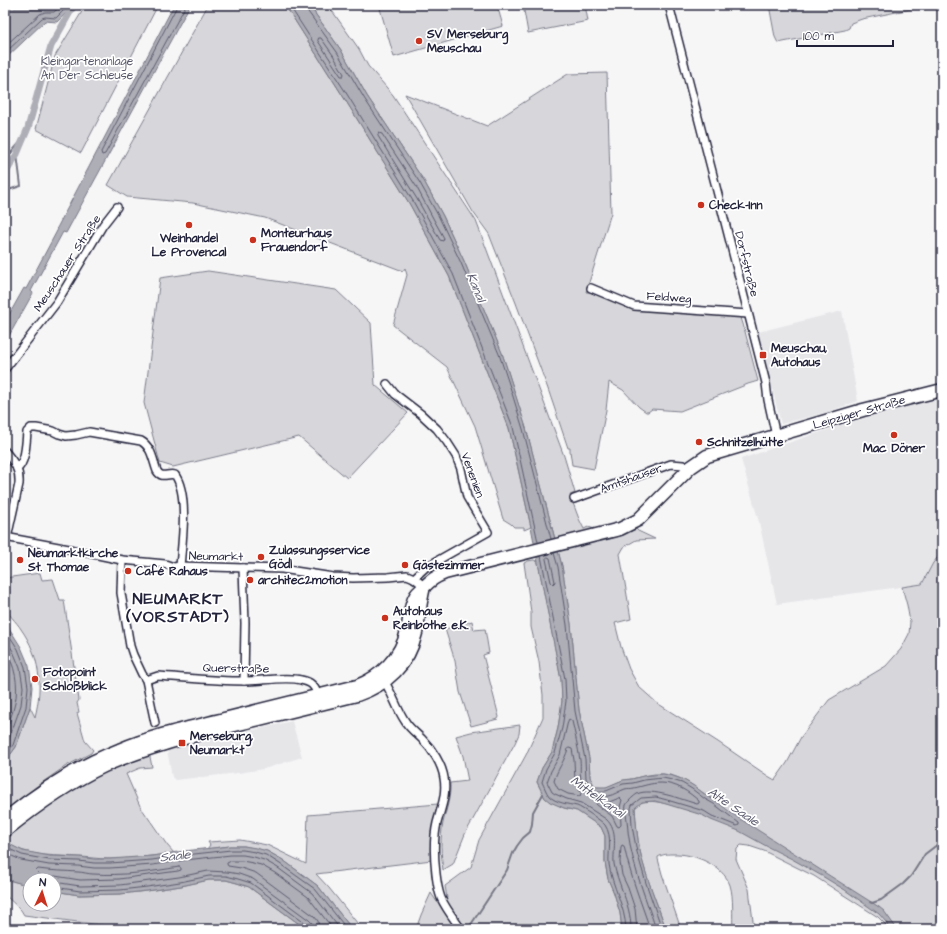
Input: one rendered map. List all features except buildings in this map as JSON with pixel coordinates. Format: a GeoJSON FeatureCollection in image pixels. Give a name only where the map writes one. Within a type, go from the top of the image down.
{"type":"FeatureCollection","features":[{"type":"Feature","properties":{"kind":"main road","name":"Leipziger Straße"},"geometry":{"type":"LineString","coordinates":[[776,436],[863,410],[942,390]]}},
{"type":"Feature","properties":{"kind":"main road","name":"Amtshäuser"},"geometry":{"type":"LineString","coordinates":[[424,586],[430,580],[445,573],[620,529],[638,520],[688,469],[698,461],[707,456],[776,436]]}},
{"type":"Feature","properties":{"kind":"main road"},"geometry":{"type":"LineString","coordinates":[[8,823],[44,789],[95,760],[139,742],[364,683],[372,679],[382,678],[394,673],[402,664],[413,644],[424,586]]}},
{"type":"Feature","properties":{"kind":"main road"},"geometry":{"type":"LineString","coordinates":[[8,823],[31,810],[65,787],[102,767],[132,754],[181,739],[357,695],[375,688],[382,678]]}},
{"type":"Feature","properties":{"kind":"street","name":"Dorfstraße"},"geometry":{"type":"LineString","coordinates":[[669,5],[716,183],[766,383],[776,436]]}},
{"type":"Feature","properties":{"kind":"street","name":"Meuschauer Straße"},"geometry":{"type":"LineString","coordinates":[[5,369],[57,302],[103,225],[117,207]]}},
{"type":"Feature","properties":{"kind":"street","name":"Feldweg"},"geometry":{"type":"LineString","coordinates":[[591,288],[634,306],[748,314]]}},
{"type":"Feature","properties":{"kind":"street","name":"Venenien"},"geometry":{"type":"LineString","coordinates":[[387,384],[394,394],[421,414],[437,429],[447,442],[456,456],[467,497],[488,532],[426,567],[414,578]]}},
{"type":"Feature","properties":{"kind":"street"},"geometry":{"type":"LineString","coordinates":[[17,469],[22,465],[28,429],[33,427],[53,431],[66,436],[89,432],[145,443],[150,450],[159,474],[163,476],[171,474],[175,475],[180,488],[183,510],[180,566]]}},
{"type":"Feature","properties":{"kind":"street"},"geometry":{"type":"LineString","coordinates":[[5,451],[17,469],[19,475],[19,484],[6,538]]}},
{"type":"Feature","properties":{"kind":"street","name":"Amtshäuser"},"geometry":{"type":"LineString","coordinates":[[574,499],[671,464],[683,465],[688,469]]}},
{"type":"Feature","properties":{"kind":"street","name":"Neumarkt"},"geometry":{"type":"LineString","coordinates":[[6,538],[122,560],[165,564],[174,567],[288,570],[333,577],[388,577],[407,575],[414,578]]}},
{"type":"Feature","properties":{"kind":"street"},"geometry":{"type":"LineString","coordinates":[[122,560],[121,593],[130,646],[146,680],[156,723]]}},
{"type":"Feature","properties":{"kind":"street"},"geometry":{"type":"LineString","coordinates":[[243,568],[245,623],[244,681]]}},
{"type":"Feature","properties":{"kind":"street"},"geometry":{"type":"LineString","coordinates":[[414,578],[424,586]]}},
{"type":"Feature","properties":{"kind":"street","name":"Querstraße"},"geometry":{"type":"LineString","coordinates":[[146,680],[158,676],[244,681],[291,678],[312,684],[318,695]]}},
{"type":"Feature","properties":{"kind":"street"},"geometry":{"type":"LineString","coordinates":[[382,678],[403,720],[430,748],[444,777],[444,800],[434,836],[437,887],[440,897],[461,929]]}},
{"type":"Feature","properties":{"kind":"shaded area"},"geometry":{"type":"Polygon","coordinates":[[[842,311],[858,401],[825,413],[781,424],[758,332],[842,311]]]}},
{"type":"Feature","properties":{"kind":"shaded area"},"geometry":{"type":"Polygon","coordinates":[[[942,396],[942,552],[933,563],[922,584],[777,604],[759,522],[741,459],[838,426],[942,396]]]}},
{"type":"Feature","properties":{"kind":"shaded area"},"geometry":{"type":"Polygon","coordinates":[[[292,721],[302,757],[264,769],[238,773],[175,780],[172,777],[167,750],[292,721]]]}},
{"type":"Feature","properties":{"kind":"green space","name":"Kleingartenanlage An Der Schleuse"},"geometry":{"type":"Polygon","coordinates":[[[86,5],[158,5],[81,153],[36,129],[55,56],[86,5]]]}},
{"type":"Feature","properties":{"kind":"green space"},"geometry":{"type":"Polygon","coordinates":[[[208,5],[285,5],[341,93],[409,203],[449,276],[509,428],[531,527],[524,530],[524,527],[514,527],[503,519],[475,426],[447,367],[393,325],[407,275],[405,268],[403,271],[265,218],[193,203],[127,197],[108,185],[208,5]]]}},
{"type":"Feature","properties":{"kind":"green space"},"geometry":{"type":"Polygon","coordinates":[[[309,5],[328,5],[359,49],[368,66],[393,95],[476,221],[564,456],[575,493],[570,495],[584,529],[588,527],[595,529],[598,542],[618,537],[636,529],[655,539],[636,540],[624,547],[620,554],[631,619],[615,623],[621,647],[629,669],[639,687],[657,703],[775,780],[787,763],[801,737],[829,700],[886,666],[901,649],[909,634],[910,622],[902,587],[922,584],[933,563],[942,552],[942,929],[888,929],[878,917],[814,876],[764,851],[741,845],[737,849],[736,859],[749,889],[754,929],[733,929],[730,885],[721,872],[714,866],[698,858],[681,854],[667,854],[658,857],[658,859],[681,929],[666,929],[642,861],[638,840],[635,808],[643,802],[649,801],[674,806],[705,816],[716,801],[680,778],[664,774],[655,774],[622,781],[604,787],[595,787],[590,778],[589,758],[579,710],[571,624],[562,566],[526,428],[502,353],[464,261],[443,216],[424,181],[367,96],[341,50],[309,5]]]}},
{"type":"Feature","properties":{"kind":"green space","name":"SV Merseburg Meuschau"},"geometry":{"type":"Polygon","coordinates":[[[379,5],[497,5],[503,26],[394,57],[379,5]]]}},
{"type":"Feature","properties":{"kind":"green space"},"geometry":{"type":"Polygon","coordinates":[[[523,5],[585,5],[588,21],[528,33],[523,5]]]}},
{"type":"Feature","properties":{"kind":"green space"},"geometry":{"type":"Polygon","coordinates":[[[769,5],[941,5],[925,9],[921,7],[862,19],[851,23],[849,28],[845,30],[778,43],[775,37],[769,5]]]}},
{"type":"Feature","properties":{"kind":"green space"},"geometry":{"type":"Polygon","coordinates":[[[607,73],[611,213],[586,292],[593,292],[631,308],[735,316],[741,318],[758,381],[680,411],[652,409],[648,412],[639,407],[623,390],[609,382],[606,410],[594,469],[572,465],[570,448],[568,448],[548,389],[489,234],[473,212],[405,94],[487,126],[568,74],[607,73]]]}},
{"type":"Feature","properties":{"kind":"green space"},"geometry":{"type":"Polygon","coordinates":[[[208,271],[336,290],[371,323],[375,385],[408,413],[347,478],[299,437],[173,467],[160,463],[144,403],[160,278],[208,271]]]}},
{"type":"Feature","properties":{"kind":"green space"},"geometry":{"type":"Polygon","coordinates":[[[534,560],[538,562],[561,679],[562,701],[558,728],[552,752],[542,768],[537,782],[545,798],[564,808],[577,811],[601,827],[605,836],[605,862],[608,879],[620,913],[622,929],[416,929],[431,893],[437,902],[447,898],[445,886],[471,867],[479,840],[526,755],[543,717],[543,695],[539,662],[531,627],[531,612],[524,563],[534,560]]]}},
{"type":"Feature","properties":{"kind":"green space"},"geometry":{"type":"Polygon","coordinates":[[[40,573],[42,580],[53,579],[60,600],[64,600],[79,700],[77,703],[79,712],[77,713],[85,741],[93,750],[91,753],[66,766],[37,786],[5,811],[5,762],[16,747],[30,707],[35,717],[39,694],[39,682],[36,660],[32,650],[21,629],[9,615],[5,606],[5,578],[40,573]]]}},
{"type":"Feature","properties":{"kind":"green space"},"geometry":{"type":"Polygon","coordinates":[[[472,621],[474,630],[485,629],[489,653],[483,655],[499,717],[498,719],[471,726],[460,692],[455,661],[445,629],[472,621]]]}},
{"type":"Feature","properties":{"kind":"green space"},"geometry":{"type":"Polygon","coordinates":[[[520,725],[519,734],[515,743],[465,834],[453,864],[443,870],[441,835],[449,798],[450,783],[468,781],[463,756],[456,736],[471,732],[520,725]]]}},
{"type":"Feature","properties":{"kind":"green space"},"geometry":{"type":"Polygon","coordinates":[[[149,752],[152,767],[140,768],[126,774],[140,806],[174,853],[117,859],[53,856],[22,850],[10,845],[5,840],[21,827],[21,823],[95,774],[149,752]]]}},
{"type":"Feature","properties":{"kind":"green space"},"geometry":{"type":"Polygon","coordinates":[[[438,804],[431,835],[432,860],[316,874],[362,929],[352,929],[318,886],[283,860],[267,851],[244,846],[207,849],[210,845],[208,842],[240,840],[267,845],[306,864],[308,815],[438,804]]]}},
{"type":"Feature","properties":{"kind":"green space"},"geometry":{"type":"Polygon","coordinates":[[[5,879],[22,884],[22,912],[21,910],[5,895],[5,879]]]}},
{"type":"Feature","properties":{"kind":"green space"},"geometry":{"type":"Polygon","coordinates":[[[209,880],[226,880],[249,887],[306,929],[132,929],[24,915],[22,912],[62,912],[62,892],[79,895],[120,894],[181,886],[209,880]]]}},
{"type":"Feature","properties":{"kind":"green space"},"geometry":{"type":"Polygon","coordinates":[[[37,924],[79,929],[31,929],[37,924]]]}},
{"type":"Feature","properties":{"kind":"water"},"geometry":{"type":"Polygon","coordinates":[[[18,5],[75,5],[57,22],[45,21],[5,59],[5,17],[18,5]]]}},
{"type":"Feature","properties":{"kind":"water"},"geometry":{"type":"Polygon","coordinates":[[[174,5],[190,5],[66,233],[63,232],[31,291],[33,293],[5,343],[5,322],[24,288],[26,289],[58,229],[57,228],[174,5]]]}},
{"type":"Feature","properties":{"kind":"water","name":"Mittelkanal"},"geometry":{"type":"Polygon","coordinates":[[[285,5],[309,5],[341,50],[367,96],[424,181],[443,216],[464,261],[502,353],[526,428],[562,566],[571,624],[579,710],[589,758],[590,777],[595,787],[606,787],[623,780],[663,774],[684,780],[734,815],[879,907],[884,911],[897,929],[889,929],[886,922],[879,914],[845,890],[792,859],[739,831],[702,815],[655,801],[642,802],[635,808],[636,824],[642,861],[666,929],[622,929],[620,913],[608,879],[605,862],[605,836],[601,827],[577,811],[564,808],[550,802],[545,798],[537,782],[542,768],[552,752],[558,728],[562,701],[561,680],[531,527],[509,428],[449,276],[409,203],[285,5]]]}},
{"type":"Feature","properties":{"kind":"water"},"geometry":{"type":"Polygon","coordinates":[[[5,622],[21,647],[29,666],[32,687],[30,707],[16,747],[5,762],[5,622]]]}},
{"type":"Feature","properties":{"kind":"water","name":"Saale"},"geometry":{"type":"Polygon","coordinates":[[[5,841],[23,851],[50,856],[94,859],[152,856],[230,846],[244,846],[267,851],[283,860],[318,886],[352,929],[306,929],[249,887],[226,880],[209,880],[181,886],[120,894],[79,895],[62,892],[62,872],[22,872],[22,884],[5,879],[5,841]]]}},
{"type":"Feature","properties":{"kind":"waterway"},"geometry":{"type":"LineString","coordinates":[[5,174],[17,154],[28,128],[51,46],[74,5]]}},
{"type":"Feature","properties":{"kind":"waterway"},"geometry":{"type":"LineString","coordinates":[[5,10],[21,13]]}},
{"type":"Feature","properties":{"kind":"waterway"},"geometry":{"type":"LineString","coordinates":[[5,160],[22,140]]}},
{"type":"Feature","properties":{"kind":"waterway"},"geometry":{"type":"LineString","coordinates":[[5,191],[21,186],[17,154]]}},
{"type":"Feature","properties":{"kind":"waterway"},"geometry":{"type":"LineString","coordinates":[[468,929],[507,870],[517,846],[530,832],[533,812],[543,794]]}},
{"type":"Feature","properties":{"kind":"waterway","name":"Alte Saale"},"geometry":{"type":"LineString","coordinates":[[870,902],[872,903],[881,900],[903,884],[911,876],[925,854],[942,841]]}},
{"type":"Feature","properties":{"kind":"place","name":"SV Merseburg Meuschau"},"geometry":{"type":"Point","coordinates":[419,41]}},
{"type":"Feature","properties":{"kind":"place","name":"Check-Inn"},"geometry":{"type":"Point","coordinates":[701,205]}},
{"type":"Feature","properties":{"kind":"place","name":"Weinhandel Le Provencal"},"geometry":{"type":"Point","coordinates":[189,225]}},
{"type":"Feature","properties":{"kind":"place","name":"Monteurhaus Frauendorf"},"geometry":{"type":"Point","coordinates":[253,240]}},
{"type":"Feature","properties":{"kind":"place","name":"Meuschau, Autohaus"},"geometry":{"type":"Point","coordinates":[763,355]}},
{"type":"Feature","properties":{"kind":"place","name":"Mac Döner"},"geometry":{"type":"Point","coordinates":[894,435]}},
{"type":"Feature","properties":{"kind":"place","name":"Schnitzelhütte"},"geometry":{"type":"Point","coordinates":[699,442]}},
{"type":"Feature","properties":{"kind":"place","name":"Zulassungsservice Gödl"},"geometry":{"type":"Point","coordinates":[261,557]}},
{"type":"Feature","properties":{"kind":"place","name":"Neumarktkirche St. Thomae"},"geometry":{"type":"Point","coordinates":[20,560]}},
{"type":"Feature","properties":{"kind":"place","name":"Gästezimmer"},"geometry":{"type":"Point","coordinates":[405,565]}},
{"type":"Feature","properties":{"kind":"place","name":"Café Rahaus"},"geometry":{"type":"Point","coordinates":[128,571]}},
{"type":"Feature","properties":{"kind":"place","name":"architec2motion"},"geometry":{"type":"Point","coordinates":[250,580]}},
{"type":"Feature","properties":{"kind":"place","name":"Autohaus Reinbothe e.K."},"geometry":{"type":"Point","coordinates":[385,618]}},
{"type":"Feature","properties":{"kind":"place","name":"Fotopoint Schloßblick"},"geometry":{"type":"Point","coordinates":[35,679]}},
{"type":"Feature","properties":{"kind":"place","name":"Merseburg, Neumarkt"},"geometry":{"type":"Point","coordinates":[182,743]}},
{"type":"Feature","properties":{"kind":"district","name":"NEUMARKT (VORSTADT)"},"geometry":{"type":"Point","coordinates":[178,607]}},
{"type":"Feature","properties":{"kind":"water label","name":"Kanal"},"geometry":{"type":"Point","coordinates":[477,287]}}]}
